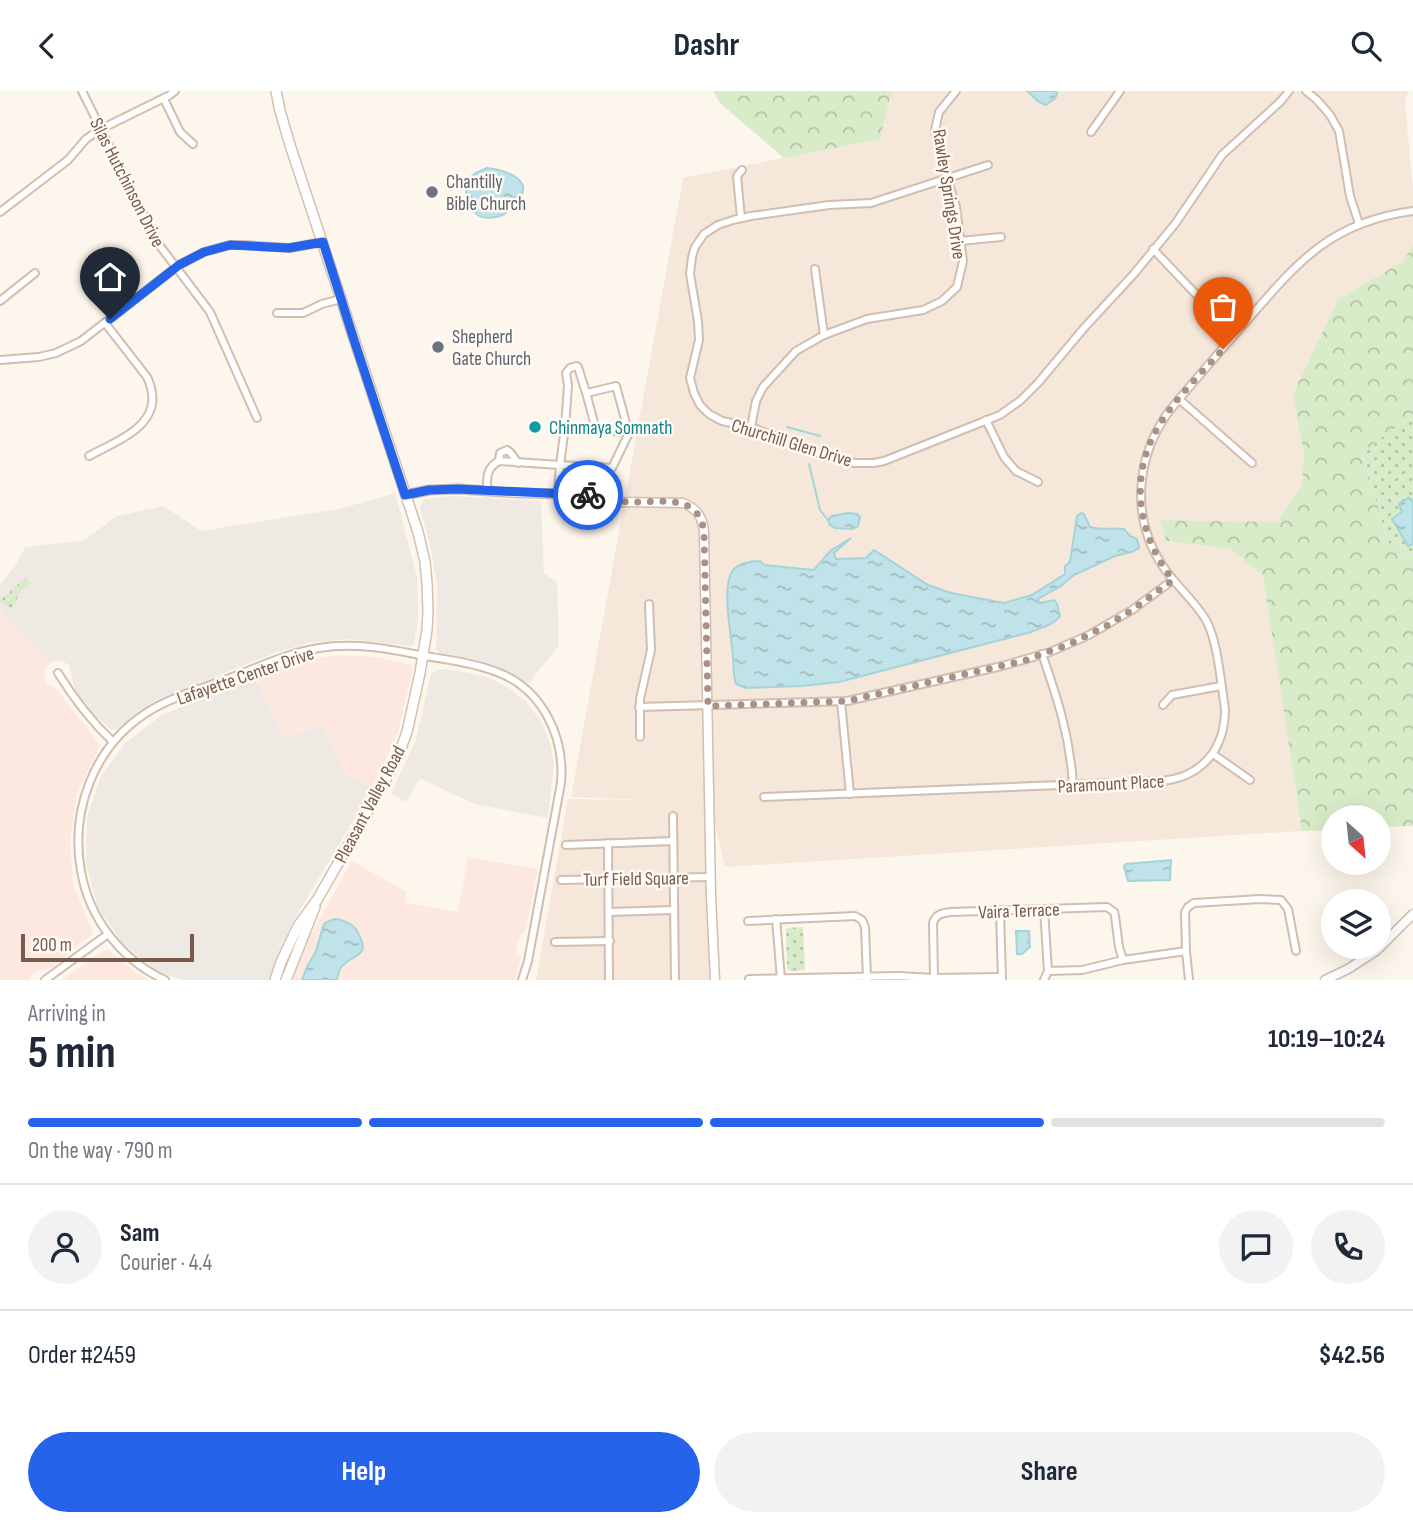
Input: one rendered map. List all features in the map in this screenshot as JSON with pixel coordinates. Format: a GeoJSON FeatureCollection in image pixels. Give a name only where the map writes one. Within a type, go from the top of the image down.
{"type":"FeatureCollection","features":[{"type":"Feature","properties":{"kind":"main road","name":"Pleasant Valley Road"},"geometry":{"type":"LineString","coordinates":[[275,980],[298,926],[317,900],[400,751],[412,712],[423,656],[428,583],[422,547],[279,111],[276,91]]}},
{"type":"Feature","properties":{"kind":"main road","name":"Pleasant Valley Road"},"geometry":{"type":"LineString","coordinates":[[286,980],[317,900]]}},
{"type":"Feature","properties":{"kind":"street","name":"Silas Hutchinson Drive"},"geometry":{"type":"LineString","coordinates":[[82,91],[150,230],[175,268],[210,312],[257,418]]}},
{"type":"Feature","properties":{"kind":"street"},"geometry":{"type":"LineString","coordinates":[[0,212],[68,160],[86,139],[175,91]]}},
{"type":"Feature","properties":{"kind":"street","name":"Rawley Springs Drive"},"geometry":{"type":"LineString","coordinates":[[751,427],[756,401],[764,387],[796,351],[824,335],[867,319],[923,310],[942,301],[957,287],[963,261],[961,241],[956,207],[935,130],[939,112],[956,91]]}},
{"type":"Feature","properties":{"kind":"street"},"geometry":{"type":"LineString","coordinates":[[1091,132],[1119,93],[1109,91]]}},
{"type":"Feature","properties":{"kind":"street","name":"Churchill Glen Drive"},"geometry":{"type":"LineString","coordinates":[[988,166],[871,203],[829,205],[741,218],[718,225],[704,234],[695,247],[691,274],[699,340],[691,378],[700,405],[722,421],[751,427],[831,458],[864,463],[895,457],[1000,415],[1038,383],[1133,275],[1175,223],[1222,155],[1289,91]]}},
{"type":"Feature","properties":{"kind":"street"},"geometry":{"type":"LineString","coordinates":[[1306,91],[1330,115],[1339,131],[1350,196],[1359,224]]}},
{"type":"Feature","properties":{"kind":"street"},"geometry":{"type":"LineString","coordinates":[[164,99],[183,135],[194,144]]}},
{"type":"Feature","properties":{"kind":"street"},"geometry":{"type":"LineString","coordinates":[[741,218],[737,176],[742,170]]}},
{"type":"Feature","properties":{"kind":"street"},"geometry":{"type":"LineString","coordinates":[[1250,780],[1213,754],[1221,738],[1225,720],[1210,630],[1201,613],[1163,566],[1149,540],[1142,513],[1140,486],[1144,461],[1153,437],[1167,414],[1301,261],[1328,240],[1359,224],[1413,211]]}},
{"type":"Feature","properties":{"kind":"street"},"geometry":{"type":"LineString","coordinates":[[961,241],[1002,237]]}},
{"type":"Feature","properties":{"kind":"street"},"geometry":{"type":"LineString","coordinates":[[0,360],[56,353],[81,341],[175,268],[204,252],[230,245],[289,248],[323,242]]}},
{"type":"Feature","properties":{"kind":"street"},"geometry":{"type":"LineString","coordinates":[[1153,249],[1207,306],[1237,332]]}},
{"type":"Feature","properties":{"kind":"street"},"geometry":{"type":"LineString","coordinates":[[815,269],[824,335]]}},
{"type":"Feature","properties":{"kind":"street"},"geometry":{"type":"LineString","coordinates":[[0,301],[35,273]]}},
{"type":"Feature","properties":{"kind":"street"},"geometry":{"type":"LineString","coordinates":[[277,313],[303,313],[341,299]]}},
{"type":"Feature","properties":{"kind":"street"},"geometry":{"type":"LineString","coordinates":[[89,456],[138,428],[147,418],[152,401],[147,377],[105,323]]}},
{"type":"Feature","properties":{"kind":"street"},"geometry":{"type":"LineString","coordinates":[[558,493],[568,384],[566,373],[572,366],[579,367],[596,430]]}},
{"type":"Feature","properties":{"kind":"street"},"geometry":{"type":"LineString","coordinates":[[487,490],[488,471],[499,461],[612,468],[628,432],[616,386],[587,393],[587,396]]}},
{"type":"Feature","properties":{"kind":"street"},"geometry":{"type":"LineString","coordinates":[[1179,399],[1252,463]]}},
{"type":"Feature","properties":{"kind":"street"},"geometry":{"type":"LineString","coordinates":[[986,420],[1004,457],[1016,471],[1038,482]]}},
{"type":"Feature","properties":{"kind":"street"},"geometry":{"type":"LineString","coordinates":[[565,427],[628,432]]}},
{"type":"Feature","properties":{"kind":"street"},"geometry":{"type":"LineString","coordinates":[[499,461],[500,453],[507,450],[518,463]]}},
{"type":"Feature","properties":{"kind":"street"},"geometry":{"type":"LineString","coordinates":[[405,495],[440,489],[558,493],[623,502],[683,503],[695,509],[703,522],[715,980]]}},
{"type":"Feature","properties":{"kind":"street"},"geometry":{"type":"LineString","coordinates":[[639,707],[841,702],[1002,666],[1070,644],[1108,625],[1173,580]]}},
{"type":"Feature","properties":{"kind":"street"},"geometry":{"type":"LineString","coordinates":[[640,737],[641,691],[651,650],[649,604]]}},
{"type":"Feature","properties":{"kind":"street","name":"Lafayette Center Drive"},"geometry":{"type":"LineString","coordinates":[[165,980],[125,953],[108,934],[94,912],[83,881],[78,840],[81,810],[101,760],[113,742],[134,722],[159,706],[303,651],[333,646],[356,646],[379,647],[487,668],[510,678],[535,698],[549,718],[557,736],[562,759],[561,783],[528,961],[522,980]]}},
{"type":"Feature","properties":{"kind":"street"},"geometry":{"type":"LineString","coordinates":[[1042,654],[1064,719],[1073,785]]}},
{"type":"Feature","properties":{"kind":"street"},"geometry":{"type":"LineString","coordinates":[[58,673],[88,716],[113,742]]}},
{"type":"Feature","properties":{"kind":"street"},"geometry":{"type":"LineString","coordinates":[[1163,705],[1172,695],[1221,686]]}},
{"type":"Feature","properties":{"kind":"street"},"geometry":{"type":"LineString","coordinates":[[841,702],[850,793]]}},
{"type":"Feature","properties":{"kind":"street","name":"Paramount Place"},"geometry":{"type":"LineString","coordinates":[[764,797],[1162,781],[1179,778],[1198,769],[1213,754]]}},
{"type":"Feature","properties":{"kind":"street"},"geometry":{"type":"LineString","coordinates":[[673,816],[675,980]]}},
{"type":"Feature","properties":{"kind":"street"},"geometry":{"type":"LineString","coordinates":[[566,845],[673,841]]}},
{"type":"Feature","properties":{"kind":"street"},"geometry":{"type":"LineString","coordinates":[[608,843],[609,980]]}},
{"type":"Feature","properties":{"kind":"street","name":"Turf Field Square"},"geometry":{"type":"LineString","coordinates":[[561,880],[711,877]]}},
{"type":"Feature","properties":{"kind":"street"},"geometry":{"type":"LineString","coordinates":[[1189,980],[1185,912],[1191,904],[1276,899],[1284,902],[1288,909],[1296,951]]}},
{"type":"Feature","properties":{"kind":"street","name":"Vaira Terrace"},"geometry":{"type":"LineString","coordinates":[[934,978],[933,923],[940,914],[951,912],[1103,906],[1114,912],[1123,960]]}},
{"type":"Feature","properties":{"kind":"street"},"geometry":{"type":"LineString","coordinates":[[1044,909],[1048,971],[1044,980]]}},
{"type":"Feature","properties":{"kind":"street"},"geometry":{"type":"LineString","coordinates":[[609,912],[674,910]]}},
{"type":"Feature","properties":{"kind":"street"},"geometry":{"type":"LineString","coordinates":[[749,979],[900,976],[1002,979],[1000,911]]}},
{"type":"Feature","properties":{"kind":"street"},"geometry":{"type":"LineString","coordinates":[[1325,980],[1376,951],[1413,914]]}},
{"type":"Feature","properties":{"kind":"street"},"geometry":{"type":"LineString","coordinates":[[748,921],[851,915],[859,917],[865,927],[867,978]]}},
{"type":"Feature","properties":{"kind":"street"},"geometry":{"type":"LineString","coordinates":[[776,919],[780,979]]}},
{"type":"Feature","properties":{"kind":"street"},"geometry":{"type":"LineString","coordinates":[[45,980],[108,934]]}},
{"type":"Feature","properties":{"kind":"street"},"geometry":{"type":"LineString","coordinates":[[555,942],[610,941]]}},
{"type":"Feature","properties":{"kind":"street"},"geometry":{"type":"LineString","coordinates":[[1048,971],[1082,969],[1186,951]]}},
{"type":"Feature","properties":{"kind":"shaded area"},"geometry":{"type":"Polygon","coordinates":[[[893,91],[1408,91],[1405,104],[1413,188],[1413,245],[1402,262],[1338,299],[1293,394],[1304,456],[1302,484],[1277,522],[1160,522],[1166,541],[1232,549],[1263,576],[1302,831],[725,867],[711,806],[715,980],[536,980],[568,799],[646,800],[571,797],[683,178],[880,139],[893,91]]]}},
{"type":"Feature","properties":{"kind":"shaded area"},"geometry":{"type":"Polygon","coordinates":[[[395,493],[417,577],[418,618],[414,645],[348,639],[308,643],[275,653],[159,699],[117,729],[111,730],[75,690],[69,665],[60,660],[51,662],[0,610],[0,585],[16,565],[25,547],[83,541],[117,516],[163,506],[201,531],[339,509],[395,493]]]}},
{"type":"Feature","properties":{"kind":"shaded area"},"geometry":{"type":"Polygon","coordinates":[[[452,496],[541,501],[544,573],[557,583],[559,645],[529,683],[499,667],[469,658],[442,655],[436,650],[437,585],[431,548],[420,508],[424,499],[452,496]]]}},
{"type":"Feature","properties":{"kind":"shaded area"},"geometry":{"type":"Polygon","coordinates":[[[0,610],[51,662],[44,670],[45,682],[58,691],[100,745],[77,794],[70,840],[73,884],[93,933],[52,967],[33,973],[29,980],[0,980],[0,610]]]}},
{"type":"Feature","properties":{"kind":"shaded area"},"geometry":{"type":"Polygon","coordinates":[[[337,655],[377,657],[411,665],[412,672],[398,732],[372,789],[346,773],[322,724],[285,740],[255,677],[298,662],[337,655]]]}},
{"type":"Feature","properties":{"kind":"shaded area"},"geometry":{"type":"Polygon","coordinates":[[[439,669],[487,677],[507,687],[527,703],[541,721],[550,743],[554,764],[548,818],[474,804],[420,778],[406,802],[391,793],[415,743],[431,674],[439,669]]]}},
{"type":"Feature","properties":{"kind":"shaded area"},"geometry":{"type":"Polygon","coordinates":[[[255,677],[285,740],[322,724],[346,773],[372,789],[290,927],[268,980],[181,980],[154,969],[123,944],[98,907],[86,864],[87,818],[100,778],[124,744],[162,715],[255,677]]]}},
{"type":"Feature","properties":{"kind":"shaded area"},"geometry":{"type":"Polygon","coordinates":[[[468,857],[538,869],[526,929],[518,941],[516,952],[521,957],[515,980],[293,980],[305,945],[352,861],[407,892],[405,903],[458,912],[468,857]]]}},
{"type":"Feature","properties":{"kind":"shaded area"},"geometry":{"type":"Polygon","coordinates":[[[108,950],[133,971],[149,980],[62,980],[102,951],[108,950]]]}},
{"type":"Feature","properties":{"kind":"green space"},"geometry":{"type":"Polygon","coordinates":[[[713,91],[893,91],[880,139],[784,158],[720,103],[713,91]]]}},
{"type":"Feature","properties":{"kind":"green space"},"geometry":{"type":"Polygon","coordinates":[[[1413,245],[1413,415],[1362,453],[1388,542],[1413,560],[1413,826],[1391,827],[1391,805],[1321,805],[1321,830],[1302,831],[1263,576],[1231,549],[1166,541],[1160,520],[1277,522],[1302,484],[1304,456],[1293,394],[1338,299],[1402,262],[1413,245]]]}},
{"type":"Feature","properties":{"kind":"green space"},"geometry":{"type":"Polygon","coordinates":[[[1413,415],[1413,560],[1388,542],[1362,452],[1413,415]]]}},
{"type":"Feature","properties":{"kind":"green space"},"geometry":{"type":"Polygon","coordinates":[[[25,578],[30,584],[21,591],[12,609],[0,601],[25,578]]]}},
{"type":"Feature","properties":{"kind":"green space"},"geometry":{"type":"Polygon","coordinates":[[[803,927],[805,970],[790,971],[787,968],[786,928],[803,927]]]}},
{"type":"Feature","properties":{"kind":"water"},"geometry":{"type":"Polygon","coordinates":[[[1027,91],[1056,91],[1057,94],[1046,105],[1027,91]]]}},
{"type":"Feature","properties":{"kind":"water"},"geometry":{"type":"Polygon","coordinates":[[[487,168],[516,177],[523,188],[522,194],[509,210],[502,215],[486,218],[478,215],[472,208],[467,184],[474,174],[487,168]]]}},
{"type":"Feature","properties":{"kind":"water"},"geometry":{"type":"Polygon","coordinates":[[[1408,498],[1413,503],[1413,544],[1408,546],[1392,519],[1402,512],[1399,504],[1408,498]]]}},
{"type":"Feature","properties":{"kind":"water"},"geometry":{"type":"Polygon","coordinates":[[[848,513],[860,517],[858,526],[853,529],[830,525],[828,520],[832,516],[848,513]]]}},
{"type":"Feature","properties":{"kind":"water"},"geometry":{"type":"Polygon","coordinates":[[[1081,513],[1090,527],[1124,529],[1137,539],[1139,548],[1074,575],[1038,599],[1040,603],[1054,600],[1057,604],[1060,616],[1051,624],[1031,632],[839,682],[746,688],[736,684],[727,598],[730,576],[740,565],[760,561],[764,565],[814,570],[830,551],[851,538],[834,553],[836,559],[866,558],[874,550],[928,585],[951,593],[1004,603],[1032,595],[1065,574],[1065,566],[1070,562],[1077,516],[1081,513]]]}},
{"type":"Feature","properties":{"kind":"water"},"geometry":{"type":"Polygon","coordinates":[[[1171,860],[1170,880],[1128,881],[1124,866],[1126,864],[1171,860]]]}},
{"type":"Feature","properties":{"kind":"water"},"geometry":{"type":"Polygon","coordinates":[[[334,919],[347,922],[355,928],[362,940],[361,952],[344,964],[337,980],[302,980],[316,951],[325,923],[334,919]]]}},
{"type":"Feature","properties":{"kind":"water"},"geometry":{"type":"Polygon","coordinates":[[[1016,931],[1029,931],[1030,947],[1022,954],[1017,954],[1016,931]]]}},
{"type":"Feature","properties":{"kind":"waterway"},"geometry":{"type":"LineString","coordinates":[[787,427],[820,436]]}},
{"type":"Feature","properties":{"kind":"waterway"},"geometry":{"type":"LineString","coordinates":[[809,464],[820,510],[828,520]]}},
{"type":"Feature","properties":{"kind":"way so far"},"geometry":{"type":"LineString","coordinates":[[588,495],[623,502],[683,503],[695,509],[700,516],[704,533],[708,706],[841,702],[884,694],[1023,661],[1050,652],[1108,625],[1173,580],[1154,552],[1145,527],[1140,499],[1144,461],[1159,425],[1223,349]]}},
{"type":"Feature","properties":{"kind":"place","name":"Chantilly Bible Church"},"geometry":{"type":"Point","coordinates":[432,192]}},
{"type":"Feature","properties":{"kind":"place","name":"Shepherd Gate Church"},"geometry":{"type":"Point","coordinates":[438,347]}},
{"type":"Feature","properties":{"kind":"place","name":"Chinmaya Somnath"},"geometry":{"type":"Point","coordinates":[535,427]}},
{"type":"Feature","properties":{"kind":"route"},"geometry":{"type":"LineString","coordinates":[[110,319],[179,265],[204,252],[230,245],[295,248],[323,242],[405,495],[429,490],[458,489],[588,495]]}}]}
